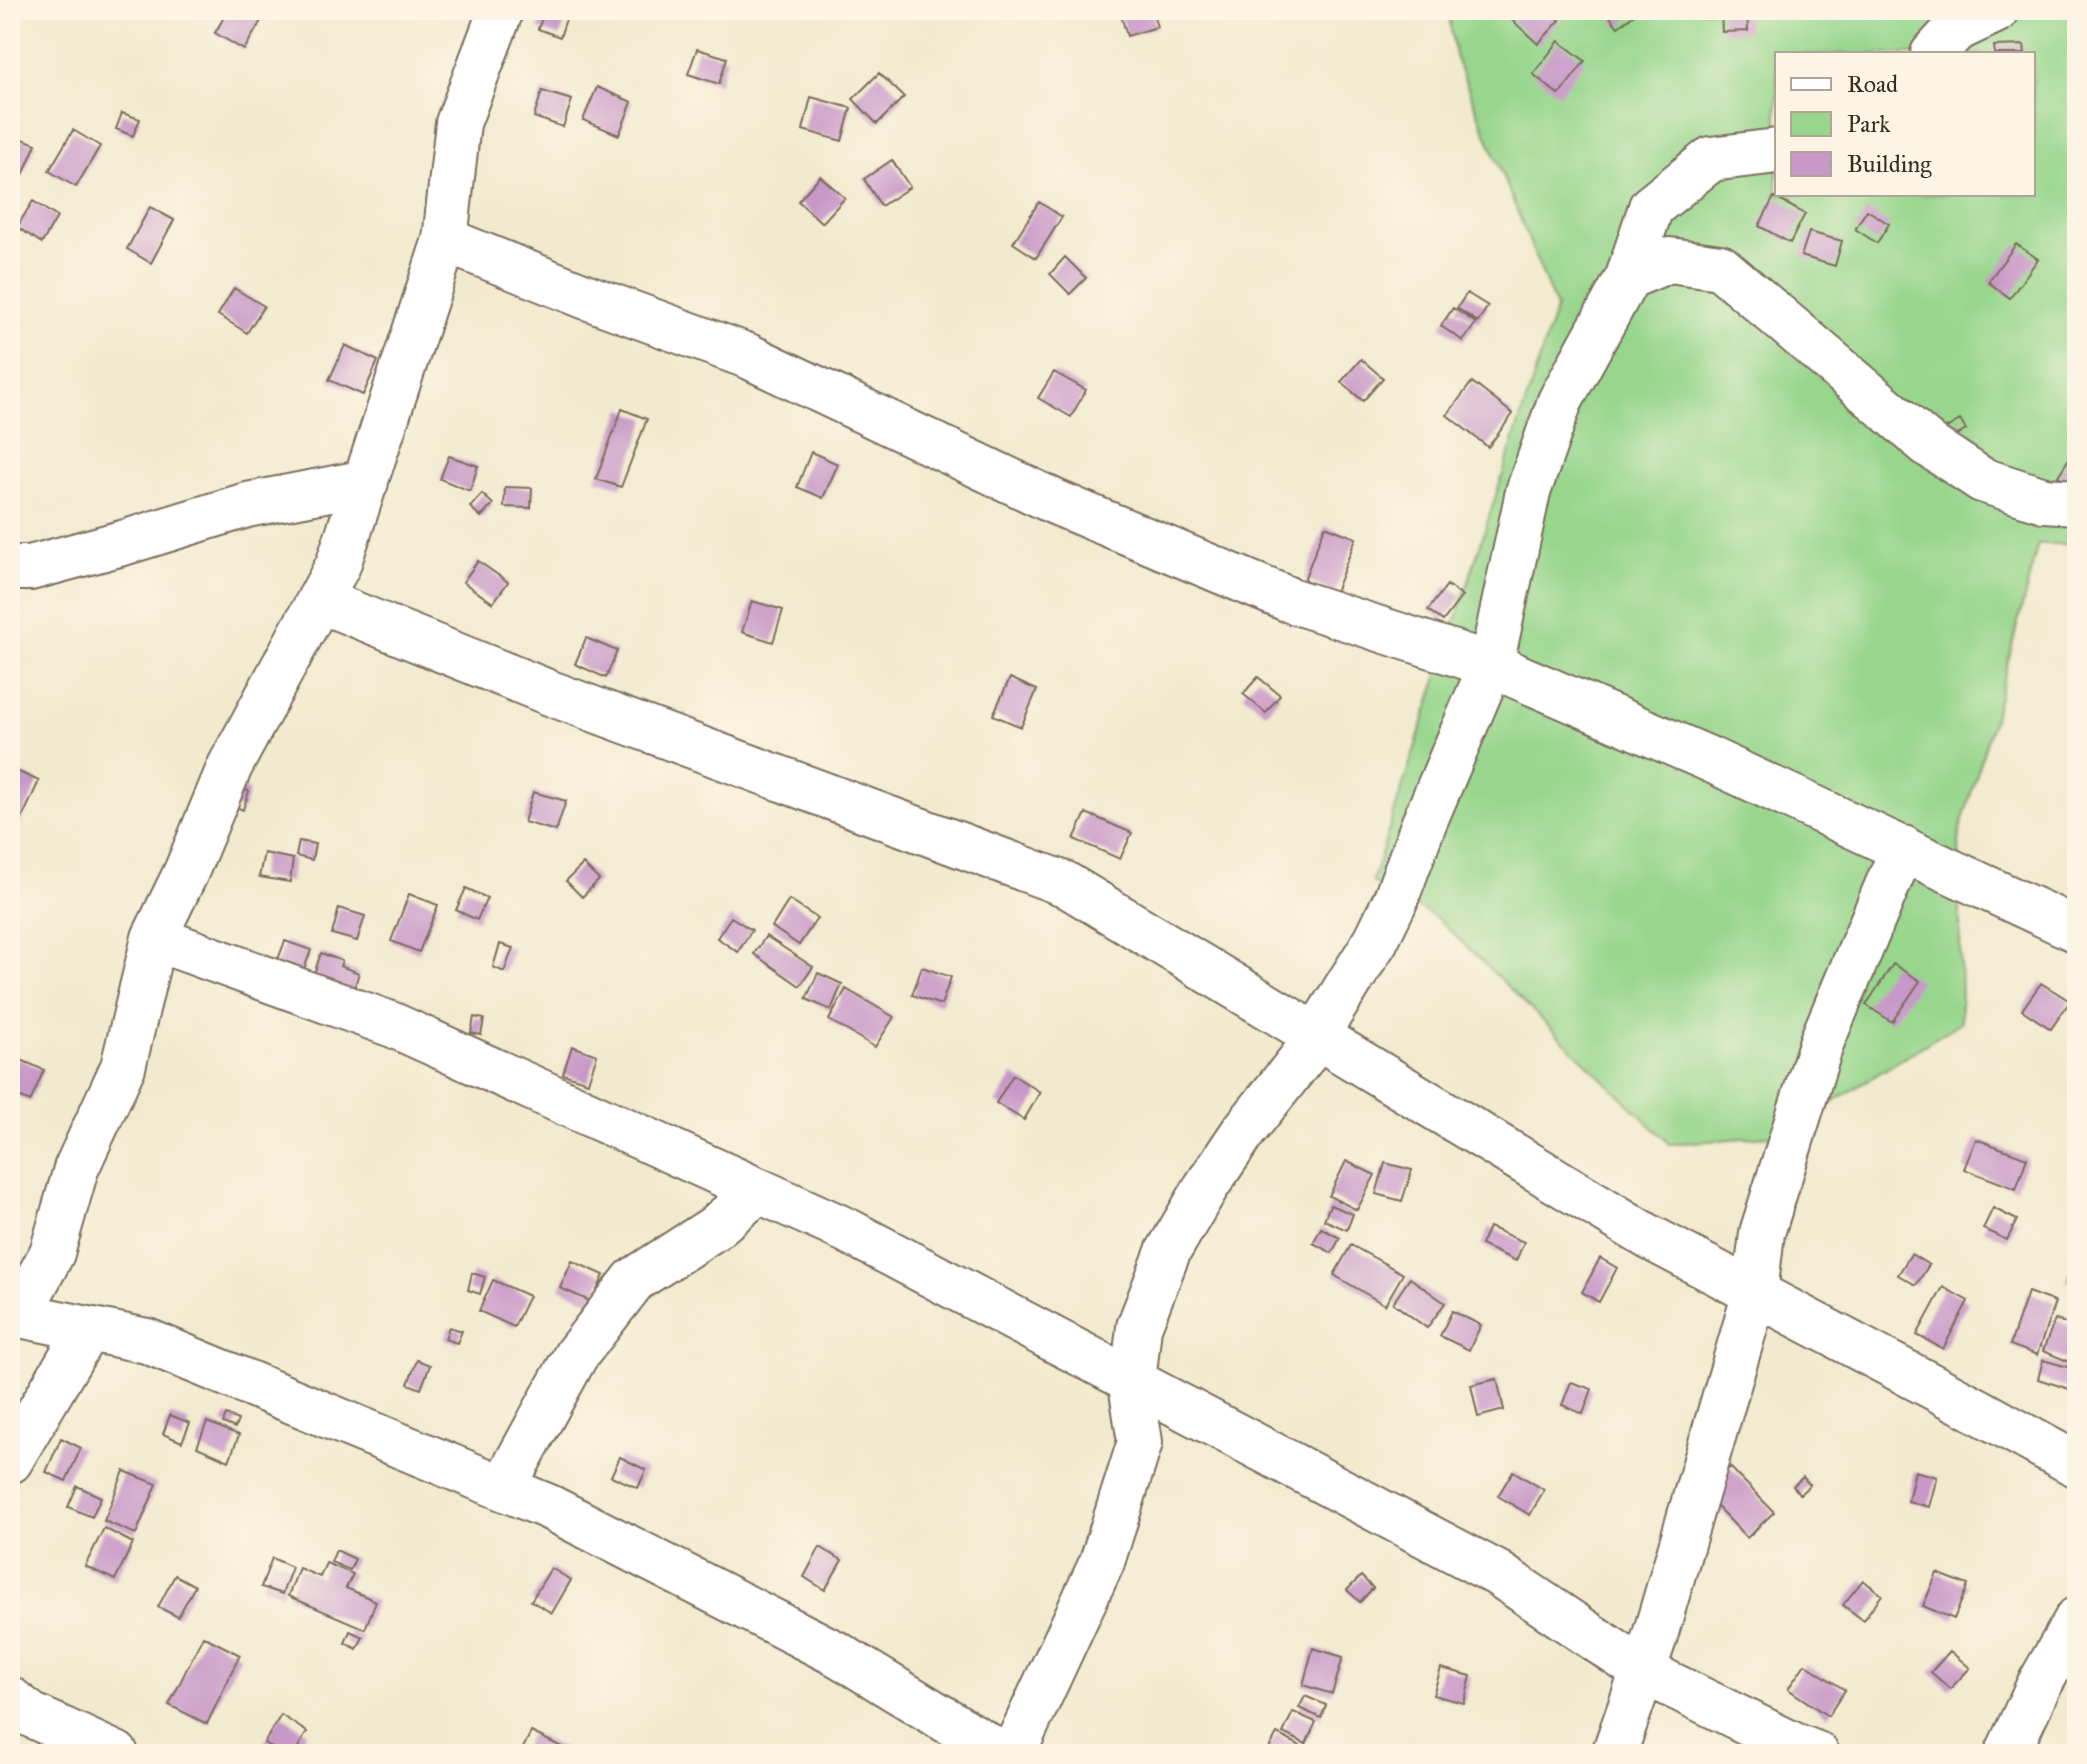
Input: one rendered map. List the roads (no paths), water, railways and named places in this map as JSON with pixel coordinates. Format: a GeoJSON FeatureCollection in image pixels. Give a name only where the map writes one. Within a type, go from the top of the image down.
{"type":"FeatureCollection","features":[{"type":"Feature","properties":{"kind":"street"},"geometry":{"type":"LineString","coordinates":[[501,10],[458,123],[445,240],[338,565],[230,766],[186,872],[154,938],[123,1067],[76,1169],[52,1253],[14,1314],[147,1341],[549,1507],[839,1655],[1002,1754]]}},
{"type":"Feature","properties":{"kind":"street"},"geometry":{"type":"LineString","coordinates":[[1935,52],[1955,30],[1997,10]]}},
{"type":"Feature","properties":{"kind":"street"},"geometry":{"type":"LineString","coordinates":[[1013,1754],[1102,1562],[1140,1442],[1132,1391],[1139,1327],[1168,1252],[1243,1132],[1302,1058],[1376,940],[1395,901],[1424,823],[1491,665],[1528,492],[1560,401],[1628,277],[1651,207],[1711,159],[1775,151]]}},
{"type":"Feature","properties":{"kind":"street"},"geometry":{"type":"LineString","coordinates":[[445,240],[587,297],[748,356],[1055,502],[1275,594],[1491,665],[1709,759],[2077,930]]}},
{"type":"Feature","properties":{"kind":"street"},"geometry":{"type":"LineString","coordinates":[[1628,277],[1669,260],[1720,267],[1929,445],[1982,480],[2044,500],[2077,502]]}},
{"type":"Feature","properties":{"kind":"street"},"geometry":{"type":"LineString","coordinates":[[10,568],[43,565],[247,505],[366,482]]}},
{"type":"Feature","properties":{"kind":"street"},"geometry":{"type":"LineString","coordinates":[[319,600],[550,693],[1065,884],[1649,1237],[2077,1465]]}},
{"type":"Feature","properties":{"kind":"street"},"geometry":{"type":"LineString","coordinates":[[1614,1754],[1643,1671],[1755,1293],[1762,1233],[1822,1041],[1903,848]]}},
{"type":"Feature","properties":{"kind":"street"},"geometry":{"type":"LineString","coordinates":[[154,938],[393,1025],[848,1231],[1497,1573],[1643,1671],[1817,1754]]}},
{"type":"Feature","properties":{"kind":"street"},"geometry":{"type":"LineString","coordinates":[[503,1488],[576,1355],[634,1280],[713,1229],[758,1191]]}},
{"type":"Feature","properties":{"kind":"street"},"geometry":{"type":"LineString","coordinates":[[10,1461],[87,1330]]}},
{"type":"Feature","properties":{"kind":"street"},"geometry":{"type":"LineString","coordinates":[[2007,1754],[2038,1687],[2077,1619]]}},
{"type":"Feature","properties":{"kind":"street"},"geometry":{"type":"LineString","coordinates":[[10,1699],[31,1715],[116,1754]]}}]}
